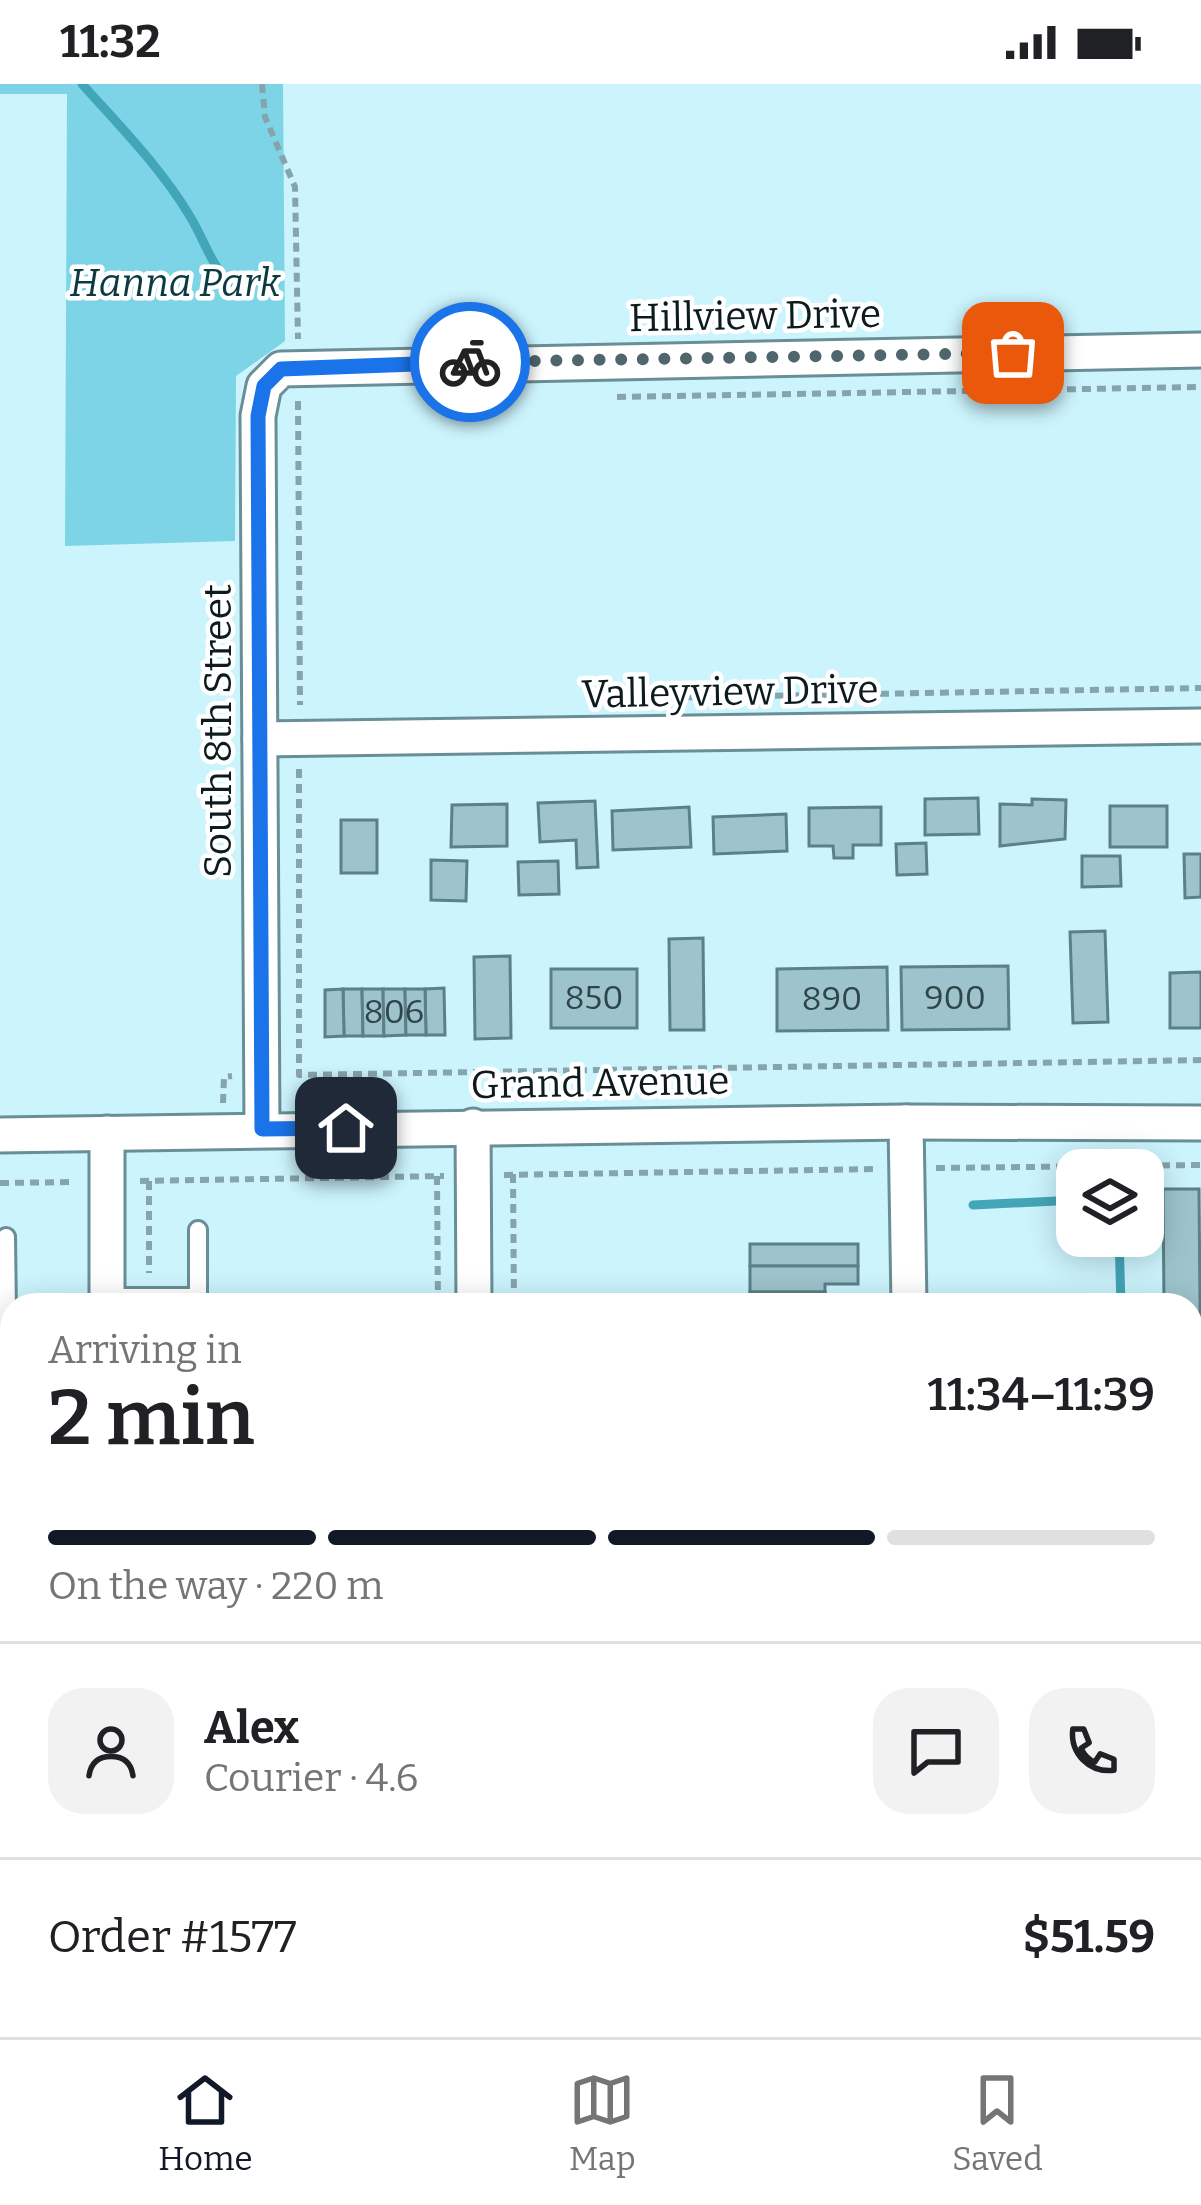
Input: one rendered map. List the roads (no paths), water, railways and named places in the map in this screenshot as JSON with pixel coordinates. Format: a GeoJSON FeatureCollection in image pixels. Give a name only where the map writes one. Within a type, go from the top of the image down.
{"type":"FeatureCollection","features":[{"type":"Feature","properties":{"kind":"street","name":"Hillview Drive"},"geometry":{"type":"LineString","coordinates":[[304,366],[1201,350]]}},
{"type":"Feature","properties":{"kind":"street","name":"South 8th Street"},"geometry":{"type":"LineString","coordinates":[[262,1129],[258,416],[264,386],[281,369],[304,366]]}},
{"type":"Feature","properties":{"kind":"street","name":"Valleyview Drive"},"geometry":{"type":"LineString","coordinates":[[260,739],[1201,726]]}},
{"type":"Feature","properties":{"kind":"street","name":"Grand Avenue"},"geometry":{"type":"LineString","coordinates":[[0,1135],[906,1122],[1201,1124]]}},
{"type":"Feature","properties":{"kind":"street"},"geometry":{"type":"LineString","coordinates":[[906,1122],[909,1293]]}},
{"type":"Feature","properties":{"kind":"street"},"geometry":{"type":"LineString","coordinates":[[473,1126],[474,1293]]}},
{"type":"Feature","properties":{"kind":"street"},"geometry":{"type":"LineString","coordinates":[[106,1133],[107,1293]]}},
{"type":"Feature","properties":{"kind":"lane"},"geometry":{"type":"LineString","coordinates":[[198,1230],[198,1293]]}},
{"type":"Feature","properties":{"kind":"lane"},"geometry":{"type":"LineString","coordinates":[[6,1237],[6,1293]]}},
{"type":"Feature","properties":{"kind":"waterway"},"geometry":{"type":"LineString","coordinates":[[82,84],[167,182],[229,283]]}},
{"type":"Feature","properties":{"kind":"waterway"},"geometry":{"type":"LineString","coordinates":[[973,1205],[1056,1201]]}},
{"type":"Feature","properties":{"kind":"waterway"},"geometry":{"type":"LineString","coordinates":[[1120,1257],[1121,1293]]}},
{"type":"Feature","properties":{"kind":"park label","name":"Hanna Park"},"geometry":{"type":"Point","coordinates":[175,283]}}]}
